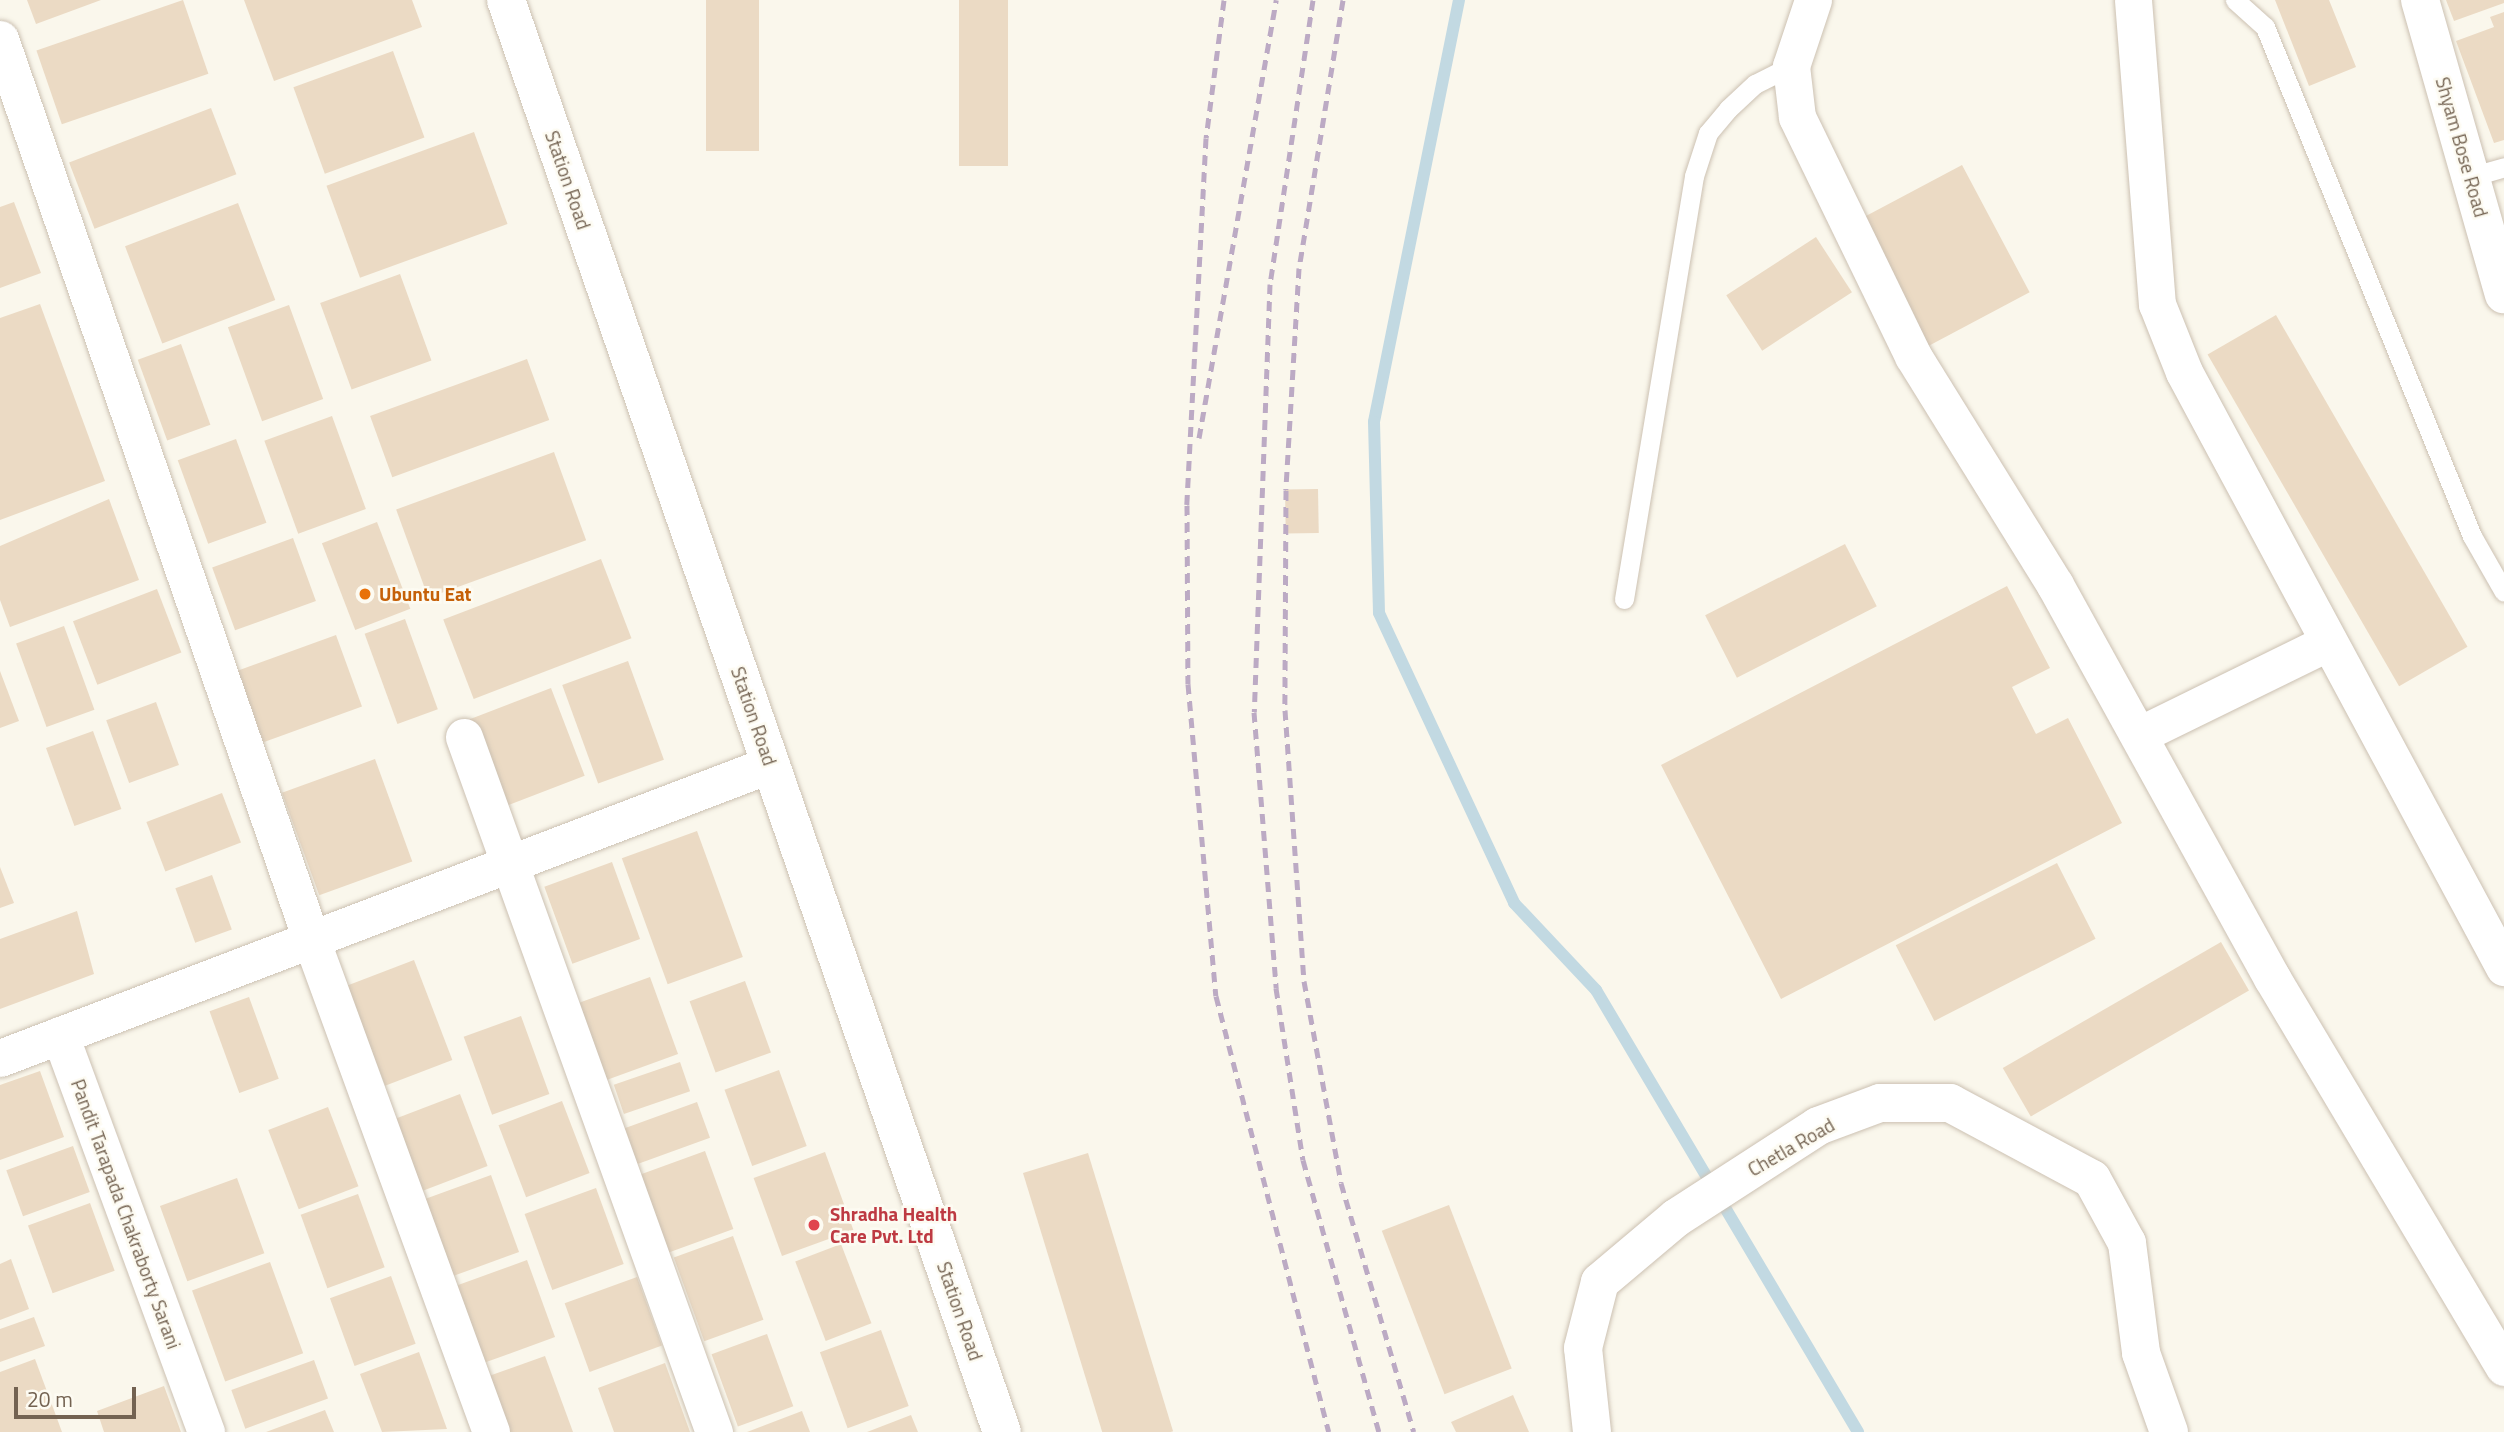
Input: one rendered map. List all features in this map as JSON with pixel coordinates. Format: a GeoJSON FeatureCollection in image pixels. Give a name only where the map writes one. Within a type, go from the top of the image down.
{"type":"FeatureCollection","features":[{"type":"Feature","properties":{"kind":"street","name":"Station Road"},"geometry":{"type":"LineString","coordinates":[[506,0],[1002,1432]]}},
{"type":"Feature","properties":{"kind":"street"},"geometry":{"type":"LineString","coordinates":[[1813,0],[1791,66],[1797,117],[1913,356],[2141,734],[2272,978],[2504,1367]]}},
{"type":"Feature","properties":{"kind":"street"},"geometry":{"type":"LineString","coordinates":[[2134,0],[2157,304],[2184,372],[2327,643],[2504,967]]}},
{"type":"Feature","properties":{"kind":"street","name":"Shyam Bose Road"},"geometry":{"type":"LineString","coordinates":[[2420,0],[2487,172],[2504,294]]}},
{"type":"Feature","properties":{"kind":"street"},"geometry":{"type":"LineString","coordinates":[[0,39],[311,939],[491,1432]]}},
{"type":"Feature","properties":{"kind":"street"},"geometry":{"type":"LineString","coordinates":[[2141,734],[2327,643]]}},
{"type":"Feature","properties":{"kind":"street"},"geometry":{"type":"LineString","coordinates":[[464,737],[507,864],[714,1432]]}},
{"type":"Feature","properties":{"kind":"street"},"geometry":{"type":"LineString","coordinates":[[0,1058],[771,764]]}},
{"type":"Feature","properties":{"kind":"street","name":"Pandit Tarapada Chakraborty Sarani"},"geometry":{"type":"LineString","coordinates":[[60,1035],[206,1432]]}},
{"type":"Feature","properties":{"kind":"street","name":"Chetla Road"},"geometry":{"type":"LineString","coordinates":[[1592,1432],[1583,1348],[1600,1282],[1676,1218],[1818,1126],[1880,1103],[1950,1103],[2092,1179],[2127,1243],[2141,1353],[2169,1432]]}},
{"type":"Feature","properties":{"kind":"lane"},"geometry":{"type":"LineString","coordinates":[[2235,0],[2265,27],[2472,536],[2504,592]]}},
{"type":"Feature","properties":{"kind":"lane"},"geometry":{"type":"LineString","coordinates":[[1624,599],[1693,176],[1707,133],[1728,109],[1755,84],[1791,66]]}},
{"type":"Feature","properties":{"kind":"building"},"geometry":{"type":"Polygon","coordinates":[[[27,0],[101,0],[36,24],[27,0]]]}},
{"type":"Feature","properties":{"kind":"building"},"geometry":{"type":"Polygon","coordinates":[[[183,0],[208,74],[62,124],[36,50],[183,0]]]}},
{"type":"Feature","properties":{"kind":"building"},"geometry":{"type":"Polygon","coordinates":[[[244,0],[412,0],[422,27],[274,81],[244,0]]]}},
{"type":"Feature","properties":{"kind":"building"},"geometry":{"type":"Polygon","coordinates":[[[706,0],[759,0],[759,151],[706,151],[706,0]]]}},
{"type":"Feature","properties":{"kind":"building"},"geometry":{"type":"Polygon","coordinates":[[[959,0],[1008,0],[1008,166],[959,166],[959,0]]]}},
{"type":"Feature","properties":{"kind":"building"},"geometry":{"type":"Polygon","coordinates":[[[2275,0],[2329,0],[2356,67],[2309,86],[2275,0]]]}},
{"type":"Feature","properties":{"kind":"building"},"geometry":{"type":"Polygon","coordinates":[[[2446,0],[2504,0],[2504,3],[2454,21],[2446,0]]]}},
{"type":"Feature","properties":{"kind":"building"},"geometry":{"type":"Polygon","coordinates":[[[2504,12],[2504,140],[2494,143],[2456,41],[2494,27],[2490,17],[2504,12]]]}},
{"type":"Feature","properties":{"kind":"building"},"geometry":{"type":"Polygon","coordinates":[[[393,51],[424,137],[325,174],[293,87],[393,51]]]}},
{"type":"Feature","properties":{"kind":"building"},"geometry":{"type":"Polygon","coordinates":[[[211,108],[236,174],[95,229],[69,162],[211,108]]]}},
{"type":"Feature","properties":{"kind":"building"},"geometry":{"type":"Polygon","coordinates":[[[474,132],[508,224],[360,278],[326,186],[474,132]]]}},
{"type":"Feature","properties":{"kind":"building"},"geometry":{"type":"Polygon","coordinates":[[[1962,165],[2030,292],[1923,349],[1855,222],[1962,165]]]}},
{"type":"Feature","properties":{"kind":"building"},"geometry":{"type":"Polygon","coordinates":[[[14,202],[41,273],[0,288],[0,207],[14,202]]]}},
{"type":"Feature","properties":{"kind":"building"},"geometry":{"type":"Polygon","coordinates":[[[238,203],[275,300],[162,343],[125,246],[238,203]]]}},
{"type":"Feature","properties":{"kind":"building"},"geometry":{"type":"Polygon","coordinates":[[[1816,237],[1852,292],[1762,351],[1726,295],[1816,237]]]}},
{"type":"Feature","properties":{"kind":"building"},"geometry":{"type":"Polygon","coordinates":[[[400,274],[431,360],[352,390],[320,303],[400,274]]]}},
{"type":"Feature","properties":{"kind":"building"},"geometry":{"type":"Polygon","coordinates":[[[40,304],[105,481],[0,520],[0,318],[40,304]]]}},
{"type":"Feature","properties":{"kind":"building"},"geometry":{"type":"Polygon","coordinates":[[[289,305],[323,399],[262,421],[228,327],[289,305]]]}},
{"type":"Feature","properties":{"kind":"building"},"geometry":{"type":"Polygon","coordinates":[[[2276,315],[2468,647],[2399,686],[2208,355],[2276,315]]]}},
{"type":"Feature","properties":{"kind":"building"},"geometry":{"type":"Polygon","coordinates":[[[181,344],[210,425],[167,441],[138,360],[181,344]]]}},
{"type":"Feature","properties":{"kind":"building"},"geometry":{"type":"Polygon","coordinates":[[[527,359],[549,420],[392,477],[370,416],[527,359]]]}},
{"type":"Feature","properties":{"kind":"building"},"geometry":{"type":"Polygon","coordinates":[[[332,416],[366,509],[298,534],[264,441],[332,416]]]}},
{"type":"Feature","properties":{"kind":"building"},"geometry":{"type":"Polygon","coordinates":[[[236,439],[266,523],[208,544],[178,460],[236,439]]]}},
{"type":"Feature","properties":{"kind":"building"},"geometry":{"type":"Polygon","coordinates":[[[554,452],[586,540],[428,598],[396,509],[554,452]]]}},
{"type":"Feature","properties":{"kind":"building"},"geometry":{"type":"Polygon","coordinates":[[[1318,489],[1319,533],[1286,534],[1285,490],[1318,489]]]}},
{"type":"Feature","properties":{"kind":"building"},"geometry":{"type":"Polygon","coordinates":[[[109,499],[139,580],[10,627],[0,600],[0,546],[109,499]]]}},
{"type":"Feature","properties":{"kind":"building"},"geometry":{"type":"Polygon","coordinates":[[[377,522],[410,609],[355,630],[322,543],[377,522]]]}},
{"type":"Feature","properties":{"kind":"building"},"geometry":{"type":"Polygon","coordinates":[[[293,538],[316,601],[235,630],[212,567],[293,538]]]}},
{"type":"Feature","properties":{"kind":"building"},"geometry":{"type":"Polygon","coordinates":[[[1845,544],[1877,606],[1737,678],[1705,615],[1845,544]]]}},
{"type":"Feature","properties":{"kind":"building"},"geometry":{"type":"Polygon","coordinates":[[[601,559],[631,638],[474,699],[443,620],[601,559]]]}},
{"type":"Feature","properties":{"kind":"building"},"geometry":{"type":"Polygon","coordinates":[[[2007,586],[2050,668],[2012,687],[2036,734],[2068,718],[2122,823],[1781,999],[1661,765],[2007,586]]]}},
{"type":"Feature","properties":{"kind":"building"},"geometry":{"type":"Polygon","coordinates":[[[157,589],[181,652],[97,685],[73,621],[157,589]]]}},
{"type":"Feature","properties":{"kind":"building"},"geometry":{"type":"Polygon","coordinates":[[[405,619],[438,709],[397,724],[365,634],[405,619]]]}},
{"type":"Feature","properties":{"kind":"building"},"geometry":{"type":"Polygon","coordinates":[[[64,626],[94,710],[47,727],[16,643],[64,626]]]}},
{"type":"Feature","properties":{"kind":"building"},"geometry":{"type":"Polygon","coordinates":[[[336,635],[362,706],[261,743],[235,672],[336,635]]]}},
{"type":"Feature","properties":{"kind":"building"},"geometry":{"type":"Polygon","coordinates":[[[628,661],[664,760],[598,784],[562,685],[628,661]]]}},
{"type":"Feature","properties":{"kind":"building"},"geometry":{"type":"Polygon","coordinates":[[[0,671],[19,721],[0,728],[0,671]]]}},
{"type":"Feature","properties":{"kind":"building"},"geometry":{"type":"Polygon","coordinates":[[[551,688],[585,776],[503,807],[470,719],[551,688]]]}},
{"type":"Feature","properties":{"kind":"building"},"geometry":{"type":"Polygon","coordinates":[[[156,702],[179,765],[129,783],[106,720],[156,702]]]}},
{"type":"Feature","properties":{"kind":"building"},"geometry":{"type":"Polygon","coordinates":[[[93,731],[121,809],[74,826],[46,748],[93,731]]]}},
{"type":"Feature","properties":{"kind":"building"},"geometry":{"type":"Polygon","coordinates":[[[375,759],[412,861],[319,895],[282,793],[375,759]]]}},
{"type":"Feature","properties":{"kind":"building"},"geometry":{"type":"Polygon","coordinates":[[[222,793],[241,842],[165,872],[146,822],[222,793]]]}},
{"type":"Feature","properties":{"kind":"building"},"geometry":{"type":"Polygon","coordinates":[[[697,831],[743,957],[668,984],[622,858],[697,831]]]}},
{"type":"Feature","properties":{"kind":"building"},"geometry":{"type":"Polygon","coordinates":[[[612,862],[640,939],[572,964],[544,887],[612,862]]]}},
{"type":"Feature","properties":{"kind":"building"},"geometry":{"type":"Polygon","coordinates":[[[2057,863],[2096,939],[1934,1021],[1896,945],[2057,863]]]}},
{"type":"Feature","properties":{"kind":"building"},"geometry":{"type":"Polygon","coordinates":[[[0,867],[14,903],[0,908],[0,867]]]}},
{"type":"Feature","properties":{"kind":"building"},"geometry":{"type":"Polygon","coordinates":[[[212,875],[232,930],[195,943],[175,888],[212,875]]]}},
{"type":"Feature","properties":{"kind":"building"},"geometry":{"type":"Polygon","coordinates":[[[77,911],[94,974],[0,1009],[0,939],[77,911]]]}},
{"type":"Feature","properties":{"kind":"building"},"geometry":{"type":"Polygon","coordinates":[[[2221,942],[2249,990],[2031,1116],[2003,1068],[2221,942]]]}},
{"type":"Feature","properties":{"kind":"building"},"geometry":{"type":"Polygon","coordinates":[[[414,960],[452,1060],[385,1086],[347,986],[414,960]]]}},
{"type":"Feature","properties":{"kind":"building"},"geometry":{"type":"Polygon","coordinates":[[[650,977],[678,1054],[604,1081],[576,1004],[650,977]]]}},
{"type":"Feature","properties":{"kind":"building"},"geometry":{"type":"Polygon","coordinates":[[[745,981],[771,1052],[716,1073],[690,1001],[745,981]]]}},
{"type":"Feature","properties":{"kind":"building"},"geometry":{"type":"Polygon","coordinates":[[[249,997],[279,1079],[239,1093],[210,1011],[249,997]]]}},
{"type":"Feature","properties":{"kind":"building"},"geometry":{"type":"Polygon","coordinates":[[[521,1016],[549,1094],[492,1115],[464,1037],[521,1016]]]}},
{"type":"Feature","properties":{"kind":"building"},"geometry":{"type":"Polygon","coordinates":[[[680,1062],[690,1091],[624,1114],[614,1085],[680,1062]]]}},
{"type":"Feature","properties":{"kind":"building"},"geometry":{"type":"Polygon","coordinates":[[[779,1070],[807,1146],[752,1166],[724,1090],[779,1070]]]}},
{"type":"Feature","properties":{"kind":"building"},"geometry":{"type":"Polygon","coordinates":[[[40,1071],[64,1137],[0,1160],[0,1085],[40,1071]]]}},
{"type":"Feature","properties":{"kind":"building"},"geometry":{"type":"Polygon","coordinates":[[[460,1094],[488,1166],[416,1193],[388,1122],[460,1094]]]}},
{"type":"Feature","properties":{"kind":"building"},"geometry":{"type":"Polygon","coordinates":[[[562,1101],[590,1173],[526,1197],[499,1125],[562,1101]]]}},
{"type":"Feature","properties":{"kind":"building"},"geometry":{"type":"Polygon","coordinates":[[[697,1102],[710,1138],[638,1164],[625,1128],[697,1102]]]}},
{"type":"Feature","properties":{"kind":"building"},"geometry":{"type":"Polygon","coordinates":[[[328,1107],[358,1186],[299,1209],[268,1130],[328,1107]]]}},
{"type":"Feature","properties":{"kind":"building"},"geometry":{"type":"Polygon","coordinates":[[[73,1146],[90,1192],[23,1216],[6,1170],[73,1146]]]}},
{"type":"Feature","properties":{"kind":"building"},"geometry":{"type":"Polygon","coordinates":[[[705,1151],[733,1229],[667,1253],[638,1175],[705,1151]]]}},
{"type":"Feature","properties":{"kind":"building"},"geometry":{"type":"Polygon","coordinates":[[[825,1152],[853,1230],[782,1256],[754,1178],[825,1152]]]}},
{"type":"Feature","properties":{"kind":"building"},"geometry":{"type":"Polygon","coordinates":[[[1088,1153],[1173,1431],[1102,1432],[1023,1173],[1088,1153]]]}},
{"type":"Feature","properties":{"kind":"building"},"geometry":{"type":"Polygon","coordinates":[[[491,1175],[519,1252],[445,1279],[417,1202],[491,1175]]]}},
{"type":"Feature","properties":{"kind":"building"},"geometry":{"type":"Polygon","coordinates":[[[237,1178],[264,1253],[187,1281],[160,1206],[237,1178]]]}},
{"type":"Feature","properties":{"kind":"building"},"geometry":{"type":"Polygon","coordinates":[[[596,1188],[624,1264],[552,1290],[525,1214],[596,1188]]]}},
{"type":"Feature","properties":{"kind":"building"},"geometry":{"type":"Polygon","coordinates":[[[358,1194],[385,1267],[327,1288],[301,1215],[358,1194]]]}},
{"type":"Feature","properties":{"kind":"building"},"geometry":{"type":"Polygon","coordinates":[[[90,1203],[115,1271],[53,1293],[28,1226],[90,1203]]]}},
{"type":"Feature","properties":{"kind":"building"},"geometry":{"type":"Polygon","coordinates":[[[1449,1205],[1512,1368],[1444,1394],[1382,1231],[1449,1205]]]}},
{"type":"Feature","properties":{"kind":"building"},"geometry":{"type":"Polygon","coordinates":[[[733,1236],[763,1320],[704,1341],[674,1258],[733,1236]]]}},
{"type":"Feature","properties":{"kind":"building"},"geometry":{"type":"Polygon","coordinates":[[[841,1244],[871,1323],[826,1341],[795,1262],[841,1244]]]}},
{"type":"Feature","properties":{"kind":"building"},"geometry":{"type":"Polygon","coordinates":[[[11,1259],[29,1309],[0,1320],[0,1264],[11,1259]]]}},
{"type":"Feature","properties":{"kind":"building"},"geometry":{"type":"Polygon","coordinates":[[[527,1260],[555,1337],[478,1365],[450,1288],[527,1260]]]}},
{"type":"Feature","properties":{"kind":"building"},"geometry":{"type":"Polygon","coordinates":[[[270,1262],[303,1353],[225,1382],[192,1290],[270,1262]]]}},
{"type":"Feature","properties":{"kind":"building"},"geometry":{"type":"Polygon","coordinates":[[[391,1276],[416,1344],[355,1366],[330,1298],[391,1276]]]}},
{"type":"Feature","properties":{"kind":"building"},"geometry":{"type":"Polygon","coordinates":[[[637,1277],[662,1346],[590,1372],[565,1303],[637,1277]]]}},
{"type":"Feature","properties":{"kind":"building"},"geometry":{"type":"Polygon","coordinates":[[[34,1317],[45,1346],[0,1362],[0,1329],[34,1317]]]}},
{"type":"Feature","properties":{"kind":"building"},"geometry":{"type":"Polygon","coordinates":[[[881,1330],[909,1406],[848,1428],[820,1352],[881,1330]]]}},
{"type":"Feature","properties":{"kind":"building"},"geometry":{"type":"Polygon","coordinates":[[[767,1334],[793,1406],[738,1427],[712,1354],[767,1334]]]}},
{"type":"Feature","properties":{"kind":"building"},"geometry":{"type":"Polygon","coordinates":[[[419,1352],[447,1429],[382,1432],[360,1374],[419,1352]]]}},
{"type":"Feature","properties":{"kind":"building"},"geometry":{"type":"Polygon","coordinates":[[[545,1356],[573,1432],[506,1432],[486,1377],[545,1356]]]}},
{"type":"Feature","properties":{"kind":"building"},"geometry":{"type":"Polygon","coordinates":[[[35,1359],[62,1432],[0,1432],[0,1372],[35,1359]]]}},
{"type":"Feature","properties":{"kind":"building"},"geometry":{"type":"Polygon","coordinates":[[[314,1360],[328,1399],[245,1429],[231,1390],[314,1360]]]}},
{"type":"Feature","properties":{"kind":"building"},"geometry":{"type":"Polygon","coordinates":[[[665,1363],[690,1432],[614,1432],[598,1388],[665,1363]]]}},
{"type":"Feature","properties":{"kind":"building"},"geometry":{"type":"Polygon","coordinates":[[[164,1386],[181,1432],[104,1432],[97,1411],[164,1386]]]}},
{"type":"Feature","properties":{"kind":"building"},"geometry":{"type":"Polygon","coordinates":[[[1513,1395],[1529,1432],[1456,1432],[1451,1422],[1513,1395]]]}},
{"type":"Feature","properties":{"kind":"building"},"geometry":{"type":"Polygon","coordinates":[[[325,1410],[334,1432],[266,1432],[325,1410]]]}},
{"type":"Feature","properties":{"kind":"building"},"geometry":{"type":"Polygon","coordinates":[[[802,1411],[810,1432],[747,1432],[802,1411]]]}},
{"type":"Feature","properties":{"kind":"building"},"geometry":{"type":"Polygon","coordinates":[[[911,1415],[918,1432],[867,1432],[911,1415]]]}},
{"type":"Feature","properties":{"kind":"waterway"},"geometry":{"type":"LineString","coordinates":[[1459,0],[1374,422],[1379,613],[1514,903],[1596,990],[1858,1432]]}},
{"type":"Feature","properties":{"kind":"railway"},"geometry":{"type":"LineString","coordinates":[[1224,0],[1206,138],[1187,505],[1188,684],[1216,996],[1329,1432]]}},
{"type":"Feature","properties":{"kind":"railway"},"geometry":{"type":"LineString","coordinates":[[1199,438],[1276,0]]}},
{"type":"Feature","properties":{"kind":"railway"},"geometry":{"type":"LineString","coordinates":[[1313,0],[1270,284],[1254,712],[1276,988],[1303,1160],[1379,1432]]}},
{"type":"Feature","properties":{"kind":"railway"},"geometry":{"type":"LineString","coordinates":[[1343,0],[1299,268],[1286,490],[1285,710],[1304,981],[1341,1183],[1414,1432]]}},
{"type":"Feature","properties":{"kind":"place","name":"Ubuntu Eat"},"geometry":{"type":"Point","coordinates":[365,594]}},
{"type":"Feature","properties":{"kind":"place","name":"Shradha Health Care Pvt. Ltd"},"geometry":{"type":"Point","coordinates":[814,1225]}}]}
